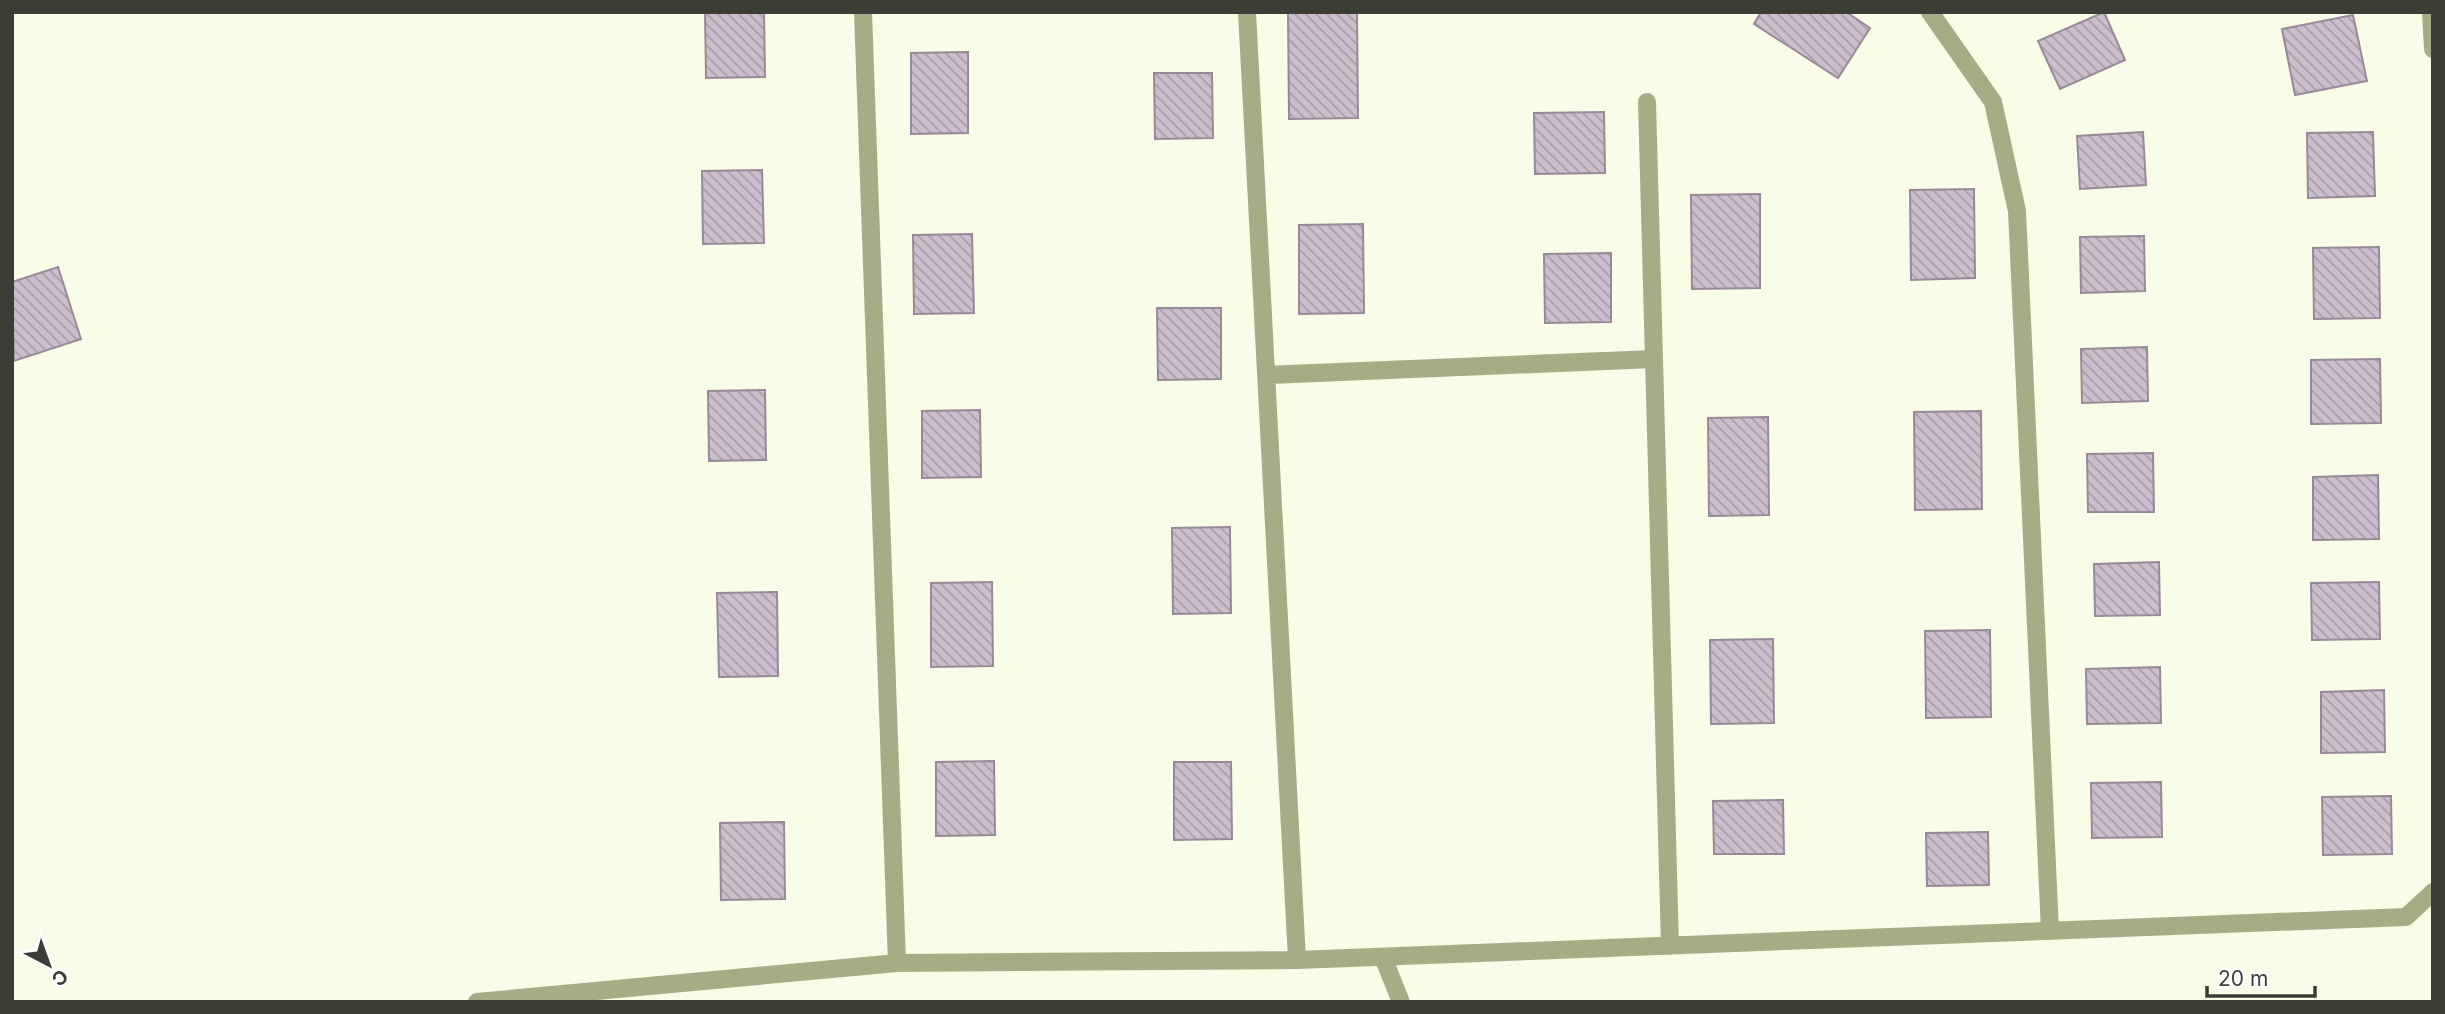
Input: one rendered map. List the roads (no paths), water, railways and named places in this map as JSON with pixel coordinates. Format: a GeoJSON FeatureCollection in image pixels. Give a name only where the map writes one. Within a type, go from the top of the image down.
{"type":"FeatureCollection","features":[{"type":"Feature","properties":{"kind":"street"},"geometry":{"type":"LineString","coordinates":[[863,12],[897,963]]}},
{"type":"Feature","properties":{"kind":"street"},"geometry":{"type":"LineString","coordinates":[[1247,12],[1297,960]]}},
{"type":"Feature","properties":{"kind":"street"},"geometry":{"type":"LineString","coordinates":[[1930,12],[1993,102],[2017,211],[2050,931]]}},
{"type":"Feature","properties":{"kind":"street"},"geometry":{"type":"LineString","coordinates":[[2431,12],[2433,49]]}},
{"type":"Feature","properties":{"kind":"street"},"geometry":{"type":"LineString","coordinates":[[1647,102],[1670,946]]}},
{"type":"Feature","properties":{"kind":"street"},"geometry":{"type":"LineString","coordinates":[[1267,375],[1654,359]]}},
{"type":"Feature","properties":{"kind":"street"},"geometry":{"type":"LineString","coordinates":[[477,1002],[897,963],[1297,960],[2406,917],[2433,892]]}},
{"type":"Feature","properties":{"kind":"street"},"geometry":{"type":"LineString","coordinates":[[1383,957],[1401,1002]]}}]}
